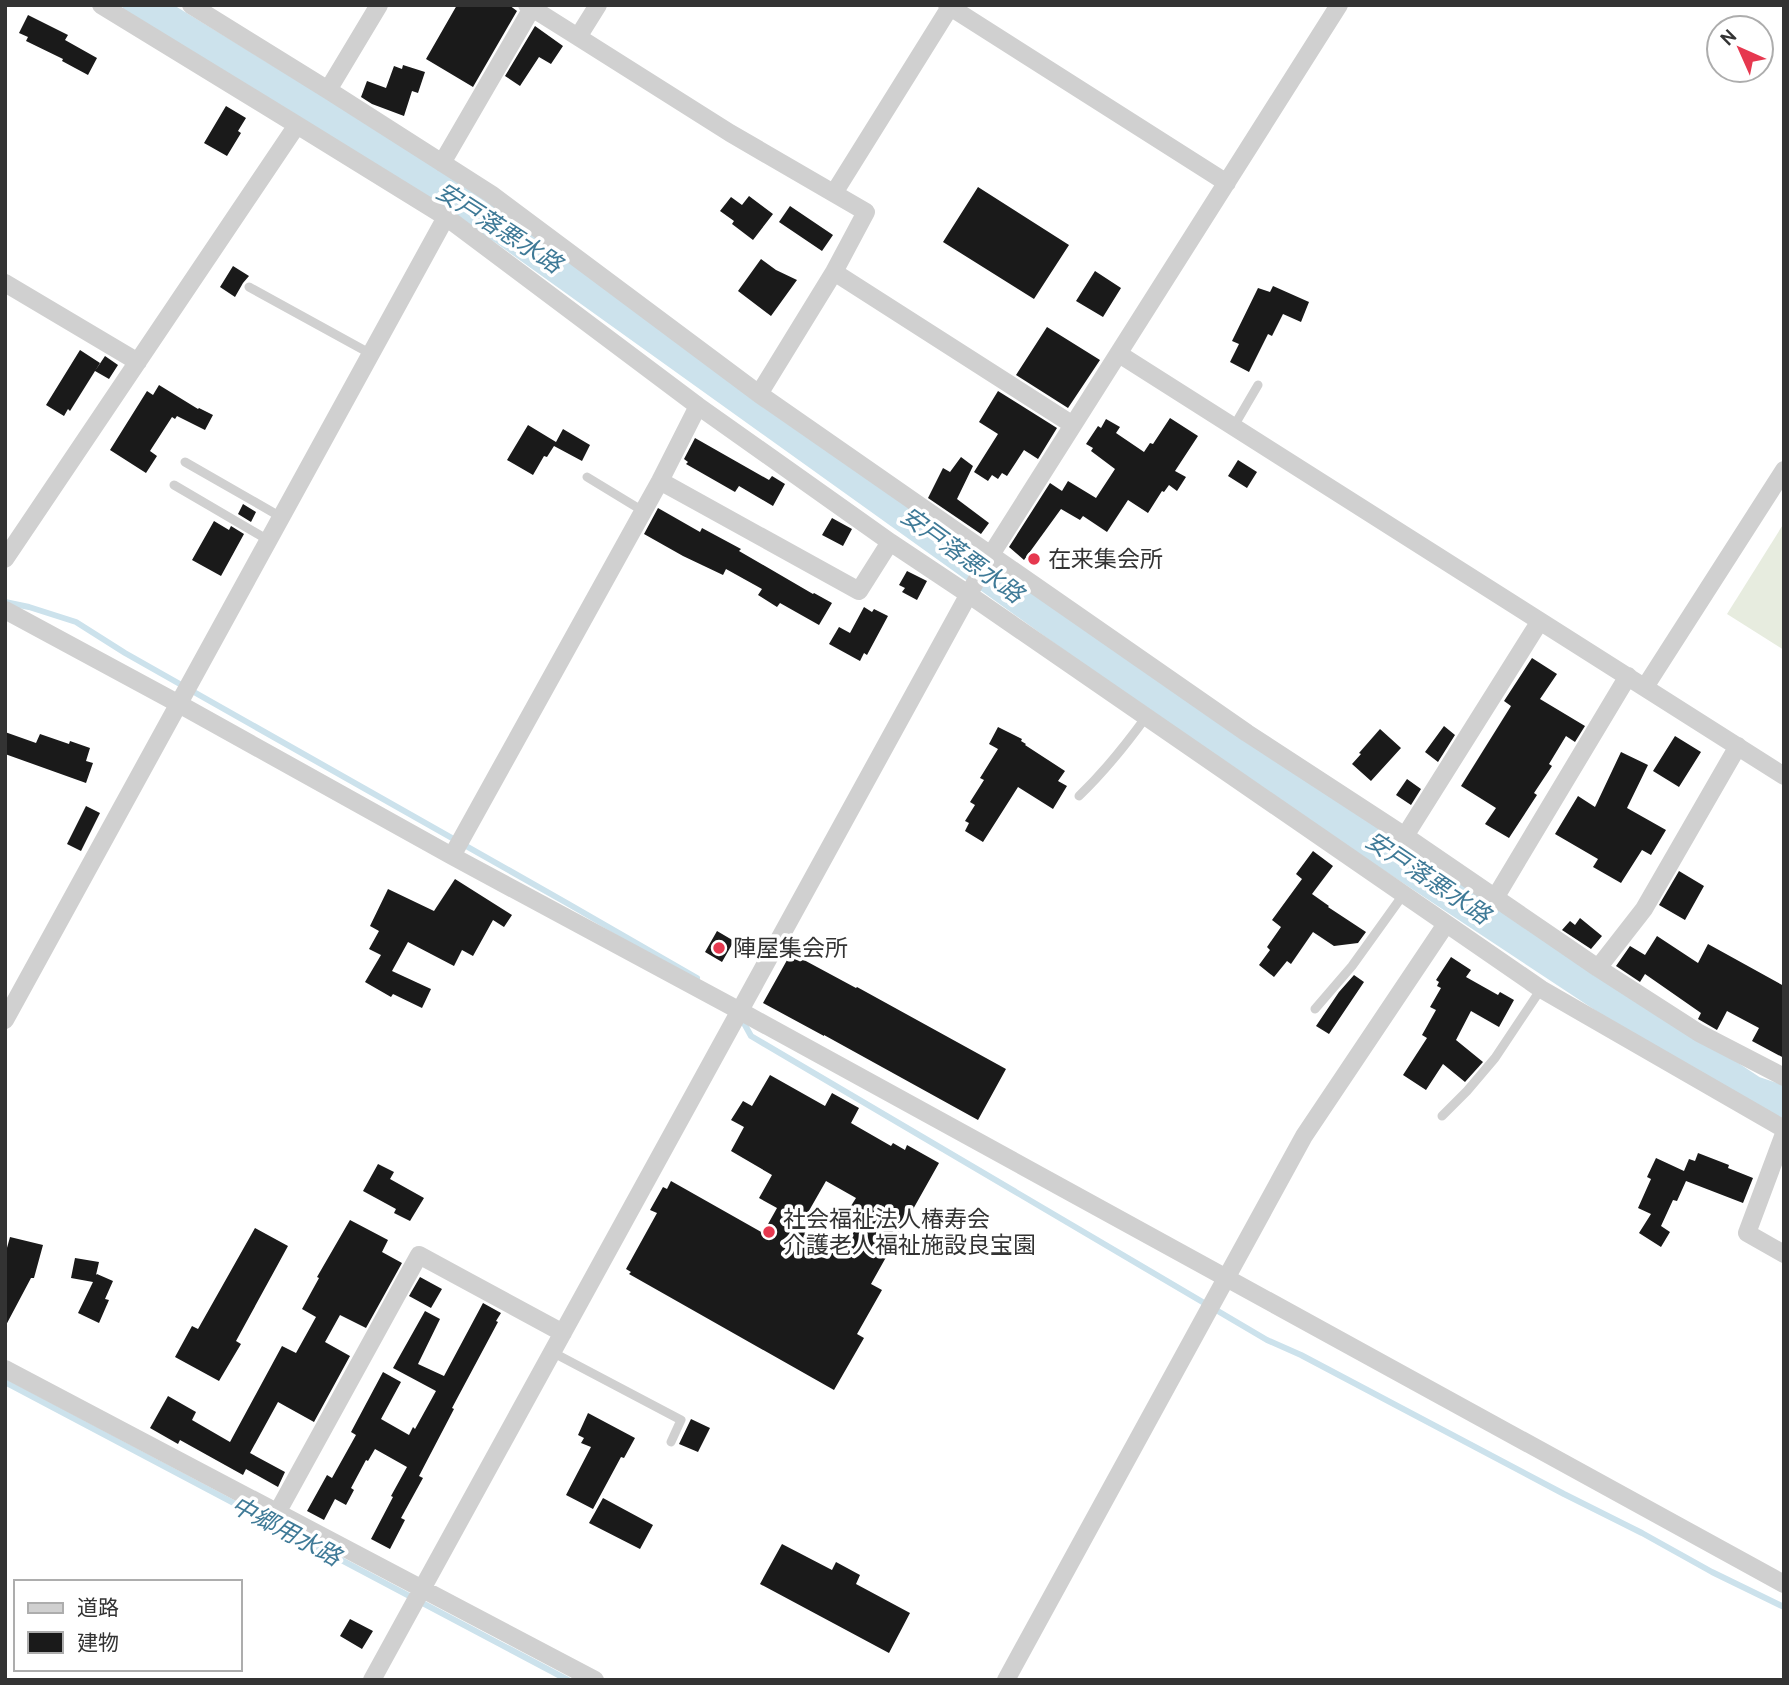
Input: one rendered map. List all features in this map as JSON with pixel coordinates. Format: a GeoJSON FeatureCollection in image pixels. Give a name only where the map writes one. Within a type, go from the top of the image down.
{"type":"FeatureCollection","features":[{"type":"Feature","properties":{"kind":"street"},"geometry":{"type":"LineString","coordinates":[[101,5],[446,218],[698,406],[890,542],[971,590],[1146,717],[1541,989],[1784,1132],[1747,1233],[1784,1254]]}},
{"type":"Feature","properties":{"kind":"street"},"geometry":{"type":"LineString","coordinates":[[191,5],[491,194],[759,394],[989,558],[1247,733],[1699,1033],[1784,1077]]}},
{"type":"Feature","properties":{"kind":"street"},"geometry":{"type":"LineString","coordinates":[[328,90],[379,5]]}},
{"type":"Feature","properties":{"kind":"street"},"geometry":{"type":"LineString","coordinates":[[578,37],[598,5]]}},
{"type":"Feature","properties":{"kind":"street"},"geometry":{"type":"LineString","coordinates":[[372,1680],[989,558],[1339,5]]}},
{"type":"Feature","properties":{"kind":"street"},"geometry":{"type":"LineString","coordinates":[[834,193],[949,6],[1227,183]]}},
{"type":"Feature","properties":{"kind":"street"},"geometry":{"type":"LineString","coordinates":[[442,163],[529,7],[730,133],[866,212],[834,272],[759,394]]}},
{"type":"Feature","properties":{"kind":"street"},"geometry":{"type":"LineString","coordinates":[[5,559],[297,125]]}},
{"type":"Feature","properties":{"kind":"street"},"geometry":{"type":"LineString","coordinates":[[5,1020],[446,218]]}},
{"type":"Feature","properties":{"kind":"street"},"geometry":{"type":"LineString","coordinates":[[834,272],[1073,425]]}},
{"type":"Feature","properties":{"kind":"street"},"geometry":{"type":"LineString","coordinates":[[5,283],[138,362]]}},
{"type":"Feature","properties":{"kind":"street"},"geometry":{"type":"LineString","coordinates":[[1119,354],[1784,776]]}},
{"type":"Feature","properties":{"kind":"street"},"geometry":{"type":"LineString","coordinates":[[452,856],[660,481],[698,406]]}},
{"type":"Feature","properties":{"kind":"street"},"geometry":{"type":"LineString","coordinates":[[1645,687],[1784,470]]}},
{"type":"Feature","properties":{"kind":"street"},"geometry":{"type":"LineString","coordinates":[[660,481],[859,591],[890,542]]}},
{"type":"Feature","properties":{"kind":"street"},"geometry":{"type":"LineString","coordinates":[[5,610],[1784,1584]]}},
{"type":"Feature","properties":{"kind":"street"},"geometry":{"type":"LineString","coordinates":[[1405,836],[1541,621]]}},
{"type":"Feature","properties":{"kind":"street"},"geometry":{"type":"LineString","coordinates":[[1495,898],[1628,676]]}},
{"type":"Feature","properties":{"kind":"street"},"geometry":{"type":"LineString","coordinates":[[1598,968],[1644,909],[1738,746]]}},
{"type":"Feature","properties":{"kind":"street"},"geometry":{"type":"LineString","coordinates":[[1006,1680],[1304,1136],[1446,924]]}},
{"type":"Feature","properties":{"kind":"street"},"geometry":{"type":"LineString","coordinates":[[277,1513],[418,1255],[563,1333]]}},
{"type":"Feature","properties":{"kind":"street"},"geometry":{"type":"LineString","coordinates":[[5,1369],[595,1680]]}},
{"type":"Feature","properties":{"kind":"lane"},"geometry":{"type":"LineString","coordinates":[[249,287],[371,354]]}},
{"type":"Feature","properties":{"kind":"lane"},"geometry":{"type":"LineString","coordinates":[[1234,426],[1258,385]]}},
{"type":"Feature","properties":{"kind":"lane"},"geometry":{"type":"LineString","coordinates":[[185,462],[281,517]]}},
{"type":"Feature","properties":{"kind":"lane"},"geometry":{"type":"LineString","coordinates":[[587,477],[643,512]]}},
{"type":"Feature","properties":{"kind":"lane"},"geometry":{"type":"LineString","coordinates":[[174,485],[268,540]]}},
{"type":"Feature","properties":{"kind":"lane"},"geometry":{"type":"LineString","coordinates":[[1079,796],[1121,753],[1146,717]]}},
{"type":"Feature","properties":{"kind":"lane"},"geometry":{"type":"LineString","coordinates":[[1315,1009],[1352,966],[1403,895]]}},
{"type":"Feature","properties":{"kind":"lane"},"geometry":{"type":"LineString","coordinates":[[1442,1116],[1495,1058],[1541,989]]}},
{"type":"Feature","properties":{"kind":"lane"},"geometry":{"type":"LineString","coordinates":[[552,1352],[681,1420],[671,1442]]}},
{"type":"Feature","properties":{"kind":"shaded area"},"geometry":{"type":"Polygon","coordinates":[[[1784,523],[1784,650],[1727,614],[1784,523]]]}},
{"type":"Feature","properties":{"kind":"building"},"geometry":{"type":"Polygon","coordinates":[[[457,5],[509,5],[517,11],[473,87],[426,59],[457,5]]]}},
{"type":"Feature","properties":{"kind":"building"},"geometry":{"type":"Polygon","coordinates":[[[28,15],[68,35],[65,40],[97,58],[88,75],[26,41],[28,37],[19,33],[28,15]]]}},
{"type":"Feature","properties":{"kind":"building"},"geometry":{"type":"Polygon","coordinates":[[[535,26],[563,46],[551,64],[539,57],[520,86],[505,76],[535,26]]]}},
{"type":"Feature","properties":{"kind":"building"},"geometry":{"type":"Polygon","coordinates":[[[403,65],[425,72],[418,93],[412,91],[404,116],[361,97],[367,81],[386,88],[394,66],[402,69],[403,65]]]}},
{"type":"Feature","properties":{"kind":"building"},"geometry":{"type":"Polygon","coordinates":[[[226,106],[246,118],[238,131],[241,133],[227,156],[204,143],[226,106]]]}},
{"type":"Feature","properties":{"kind":"building"},"geometry":{"type":"Polygon","coordinates":[[[978,187],[1069,245],[1034,299],[943,242],[978,187]]]}},
{"type":"Feature","properties":{"kind":"building"},"geometry":{"type":"Polygon","coordinates":[[[749,196],[773,214],[753,240],[720,211],[731,197],[742,205],[749,196]]]}},
{"type":"Feature","properties":{"kind":"building"},"geometry":{"type":"Polygon","coordinates":[[[790,206],[833,235],[822,251],[779,222],[790,206]]]}},
{"type":"Feature","properties":{"kind":"building"},"geometry":{"type":"Polygon","coordinates":[[[761,259],[797,280],[771,316],[738,291],[761,259]]]}},
{"type":"Feature","properties":{"kind":"building"},"geometry":{"type":"Polygon","coordinates":[[[233,266],[249,276],[235,297],[220,287],[233,266]]]}},
{"type":"Feature","properties":{"kind":"building"},"geometry":{"type":"Polygon","coordinates":[[[1095,271],[1121,288],[1103,317],[1076,301],[1095,271]]]}},
{"type":"Feature","properties":{"kind":"building"},"geometry":{"type":"Polygon","coordinates":[[[1273,286],[1309,302],[1301,322],[1283,314],[1272,336],[1268,334],[1249,372],[1230,362],[1239,344],[1232,341],[1258,288],[1270,292],[1273,286]]]}},
{"type":"Feature","properties":{"kind":"building"},"geometry":{"type":"Polygon","coordinates":[[[1047,327],[1100,360],[1068,408],[1016,375],[1047,327]]]}},
{"type":"Feature","properties":{"kind":"building"},"geometry":{"type":"Polygon","coordinates":[[[80,350],[100,363],[70,411],[68,409],[64,416],[46,405],[80,350]]]}},
{"type":"Feature","properties":{"kind":"building"},"geometry":{"type":"Polygon","coordinates":[[[105,356],[118,365],[109,379],[95,371],[105,356]]]}},
{"type":"Feature","properties":{"kind":"building"},"geometry":{"type":"Polygon","coordinates":[[[159,385],[213,415],[205,430],[177,416],[175,419],[172,417],[150,451],[157,456],[146,473],[110,450],[147,391],[153,395],[159,385]]]}},
{"type":"Feature","properties":{"kind":"building"},"geometry":{"type":"Polygon","coordinates":[[[998,391],[1057,428],[1038,459],[1024,450],[1007,476],[1002,473],[998,479],[992,475],[988,481],[974,472],[998,434],[979,422],[998,391]]]}},
{"type":"Feature","properties":{"kind":"building"},"geometry":{"type":"Polygon","coordinates":[[[1170,418],[1198,436],[1175,471],[1186,477],[1177,491],[1169,485],[1148,513],[1128,500],[1107,532],[1083,516],[1080,520],[1061,509],[1024,560],[1009,547],[1050,483],[1062,491],[1068,481],[1096,498],[1115,469],[1086,444],[1106,419],[1120,427],[1116,433],[1144,452],[1150,443],[1153,444],[1170,418]]]}},
{"type":"Feature","properties":{"kind":"building"},"geometry":{"type":"Polygon","coordinates":[[[528,425],[556,442],[563,429],[590,445],[582,461],[554,446],[547,457],[544,456],[533,475],[507,460],[528,425]]]}},
{"type":"Feature","properties":{"kind":"building"},"geometry":{"type":"Polygon","coordinates":[[[695,438],[769,480],[772,476],[785,484],[773,506],[739,486],[735,492],[686,464],[688,462],[684,459],[695,438]]]}},
{"type":"Feature","properties":{"kind":"building"},"geometry":{"type":"Polygon","coordinates":[[[961,457],[973,466],[957,499],[989,523],[981,534],[928,498],[943,468],[950,472],[961,457]]]}},
{"type":"Feature","properties":{"kind":"building"},"geometry":{"type":"Polygon","coordinates":[[[1238,460],[1257,472],[1247,488],[1228,476],[1238,460]]]}},
{"type":"Feature","properties":{"kind":"building"},"geometry":{"type":"Polygon","coordinates":[[[243,504],[256,512],[251,522],[238,514],[243,504]]]}},
{"type":"Feature","properties":{"kind":"building"},"geometry":{"type":"Polygon","coordinates":[[[658,508],[700,532],[702,528],[741,549],[739,551],[832,603],[819,625],[780,603],[777,607],[758,595],[762,589],[726,569],[723,575],[644,534],[658,508]]]}},
{"type":"Feature","properties":{"kind":"building"},"geometry":{"type":"Polygon","coordinates":[[[832,518],[852,529],[843,546],[822,535],[832,518]]]}},
{"type":"Feature","properties":{"kind":"building"},"geometry":{"type":"Polygon","coordinates":[[[214,521],[229,530],[231,526],[244,534],[221,576],[192,560],[214,521]]]}},
{"type":"Feature","properties":{"kind":"building"},"geometry":{"type":"Polygon","coordinates":[[[907,571],[927,581],[917,600],[902,592],[905,588],[899,585],[907,571]]]}},
{"type":"Feature","properties":{"kind":"building"},"geometry":{"type":"Polygon","coordinates":[[[864,607],[888,616],[867,655],[864,653],[860,661],[829,644],[839,627],[850,633],[864,607]]]}},
{"type":"Feature","properties":{"kind":"building"},"geometry":{"type":"Polygon","coordinates":[[[1532,658],[1557,674],[1540,699],[1585,726],[1575,742],[1566,736],[1549,764],[1552,766],[1534,793],[1537,795],[1509,838],[1485,824],[1496,808],[1461,786],[1511,706],[1504,701],[1532,658]]]}},
{"type":"Feature","properties":{"kind":"building"},"geometry":{"type":"Polygon","coordinates":[[[1444,726],[1455,735],[1438,762],[1425,752],[1444,726]]]}},
{"type":"Feature","properties":{"kind":"building"},"geometry":{"type":"Polygon","coordinates":[[[998,727],[1022,739],[1025,745],[1065,771],[1058,781],[1067,786],[1053,809],[1018,787],[983,842],[965,831],[969,823],[965,821],[975,805],[970,802],[984,780],[980,778],[998,749],[989,744],[998,727]]]}},
{"type":"Feature","properties":{"kind":"building"},"geometry":{"type":"Polygon","coordinates":[[[1380,729],[1401,748],[1371,781],[1352,764],[1380,729]]]}},
{"type":"Feature","properties":{"kind":"building"},"geometry":{"type":"Polygon","coordinates":[[[5,732],[36,743],[40,734],[90,748],[86,761],[93,763],[86,783],[5,754],[5,732]]]}},
{"type":"Feature","properties":{"kind":"building"},"geometry":{"type":"Polygon","coordinates":[[[1675,736],[1701,752],[1679,787],[1653,771],[1675,736]]]}},
{"type":"Feature","properties":{"kind":"building"},"geometry":{"type":"Polygon","coordinates":[[[1621,752],[1648,765],[1627,808],[1666,830],[1651,855],[1642,850],[1621,883],[1593,867],[1598,859],[1555,834],[1578,796],[1595,807],[1621,752]]]}},
{"type":"Feature","properties":{"kind":"building"},"geometry":{"type":"Polygon","coordinates":[[[1407,779],[1421,789],[1411,805],[1396,795],[1407,779]]]}},
{"type":"Feature","properties":{"kind":"building"},"geometry":{"type":"Polygon","coordinates":[[[86,806],[100,813],[81,851],[67,844],[86,806]]]}},
{"type":"Feature","properties":{"kind":"building"},"geometry":{"type":"Polygon","coordinates":[[[1313,851],[1333,866],[1312,894],[1366,932],[1358,943],[1334,946],[1313,932],[1291,964],[1287,961],[1274,977],[1259,965],[1281,927],[1272,920],[1302,879],[1296,874],[1313,851]]]}},
{"type":"Feature","properties":{"kind":"building"},"geometry":{"type":"Polygon","coordinates":[[[1679,871],[1704,886],[1685,920],[1659,905],[1679,871]]]}},
{"type":"Feature","properties":{"kind":"building"},"geometry":{"type":"Polygon","coordinates":[[[455,879],[512,915],[504,927],[493,920],[473,956],[462,950],[454,966],[408,942],[392,971],[431,989],[422,1008],[393,994],[391,997],[365,982],[381,955],[369,949],[379,931],[370,926],[388,889],[434,911],[455,879]]]}},
{"type":"Feature","properties":{"kind":"building"},"geometry":{"type":"Polygon","coordinates":[[[1580,918],[1602,936],[1591,949],[1562,930],[1570,921],[1575,925],[1580,918]]]}},
{"type":"Feature","properties":{"kind":"building"},"geometry":{"type":"Polygon","coordinates":[[[717,931],[734,941],[722,962],[705,952],[717,931]]]}},
{"type":"Feature","properties":{"kind":"building"},"geometry":{"type":"Polygon","coordinates":[[[1657,936],[1698,963],[1708,944],[1784,986],[1784,1058],[1752,1041],[1759,1028],[1727,1011],[1717,1030],[1698,1019],[1701,1013],[1645,974],[1640,982],[1616,966],[1630,946],[1645,955],[1657,936]]]}},
{"type":"Feature","properties":{"kind":"building"},"geometry":{"type":"Polygon","coordinates":[[[791,953],[1006,1069],[978,1120],[763,1003],[791,953]]]}},
{"type":"Feature","properties":{"kind":"building"},"geometry":{"type":"Polygon","coordinates":[[[1451,957],[1471,970],[1466,977],[1498,995],[1500,992],[1514,1000],[1499,1027],[1471,1011],[1456,1040],[1483,1062],[1465,1082],[1443,1064],[1426,1090],[1403,1075],[1427,1038],[1422,1035],[1436,1010],[1430,1007],[1441,988],[1437,986],[1439,982],[1436,980],[1451,957]]]}},
{"type":"Feature","properties":{"kind":"building"},"geometry":{"type":"Polygon","coordinates":[[[1354,975],[1364,982],[1329,1034],[1316,1026],[1354,975]]]}},
{"type":"Feature","properties":{"kind":"building","name":"社会福祉法人椿寿会 介護老人福祉施設良宝園"},"geometry":{"type":"Polygon","coordinates":[[[770,1075],[825,1106],[832,1093],[859,1108],[851,1123],[891,1146],[893,1143],[905,1150],[907,1145],[939,1163],[871,1284],[882,1290],[857,1334],[864,1338],[834,1390],[629,1274],[631,1272],[626,1269],[657,1213],[650,1210],[663,1187],[667,1189],[671,1181],[763,1233],[777,1208],[759,1198],[772,1175],[731,1151],[744,1127],[731,1120],[743,1101],[752,1106],[770,1075]],[[826,1181],[802,1223],[845,1247],[865,1213],[851,1206],[856,1198],[826,1181]]]}},
{"type":"Feature","properties":{"kind":"building"},"geometry":{"type":"Polygon","coordinates":[[[1698,1153],[1753,1178],[1743,1203],[1686,1181],[1677,1201],[1673,1200],[1661,1226],[1670,1232],[1661,1247],[1639,1233],[1651,1214],[1638,1208],[1651,1179],[1647,1177],[1656,1158],[1684,1171],[1689,1159],[1695,1161],[1698,1153]]]}},
{"type":"Feature","properties":{"kind":"building"},"geometry":{"type":"Polygon","coordinates":[[[378,1164],[394,1172],[390,1179],[424,1198],[410,1221],[394,1213],[396,1209],[363,1191],[378,1164]]]}},
{"type":"Feature","properties":{"kind":"building"},"geometry":{"type":"Polygon","coordinates":[[[350,1220],[388,1240],[382,1252],[402,1263],[366,1328],[340,1315],[325,1342],[350,1356],[314,1422],[278,1402],[250,1453],[285,1472],[278,1487],[246,1469],[243,1475],[180,1440],[178,1444],[150,1428],[168,1396],[196,1412],[192,1420],[230,1442],[282,1346],[296,1353],[316,1317],[302,1309],[350,1220]]]}},
{"type":"Feature","properties":{"kind":"building"},"geometry":{"type":"Polygon","coordinates":[[[255,1228],[288,1246],[236,1341],[241,1344],[219,1381],[175,1357],[192,1326],[198,1329],[255,1228]]]}},
{"type":"Feature","properties":{"kind":"building"},"geometry":{"type":"Polygon","coordinates":[[[10,1237],[43,1245],[34,1278],[31,1278],[5,1327],[5,1255],[10,1237]]]}},
{"type":"Feature","properties":{"kind":"building"},"geometry":{"type":"Polygon","coordinates":[[[75,1258],[99,1262],[96,1275],[113,1281],[105,1299],[109,1300],[99,1323],[78,1313],[93,1282],[71,1278],[75,1258]]]}},
{"type":"Feature","properties":{"kind":"building"},"geometry":{"type":"Polygon","coordinates":[[[420,1277],[442,1289],[431,1308],[409,1296],[420,1277]]]}},
{"type":"Feature","properties":{"kind":"building"},"geometry":{"type":"Polygon","coordinates":[[[483,1303],[501,1313],[496,1321],[498,1322],[419,1476],[423,1478],[401,1518],[405,1520],[390,1549],[371,1539],[407,1467],[375,1449],[351,1488],[354,1490],[346,1505],[335,1499],[324,1520],[307,1511],[327,1475],[332,1478],[356,1435],[351,1432],[383,1372],[401,1382],[381,1419],[409,1435],[413,1427],[415,1429],[436,1391],[393,1368],[425,1311],[440,1319],[418,1364],[444,1376],[483,1303]]]}},
{"type":"Feature","properties":{"kind":"building"},"geometry":{"type":"Polygon","coordinates":[[[588,1413],[635,1438],[624,1458],[621,1457],[593,1509],[566,1495],[591,1447],[581,1443],[584,1438],[578,1435],[588,1413]]]}},
{"type":"Feature","properties":{"kind":"building"},"geometry":{"type":"Polygon","coordinates":[[[691,1419],[710,1428],[698,1452],[679,1444],[691,1419]]]}},
{"type":"Feature","properties":{"kind":"building"},"geometry":{"type":"Polygon","coordinates":[[[603,1498],[653,1525],[640,1549],[589,1523],[603,1498]]]}},
{"type":"Feature","properties":{"kind":"building"},"geometry":{"type":"Polygon","coordinates":[[[782,1544],[832,1570],[836,1562],[860,1575],[856,1584],[910,1613],[889,1653],[760,1584],[782,1544]]]}},
{"type":"Feature","properties":{"kind":"building"},"geometry":{"type":"Polygon","coordinates":[[[350,1619],[373,1631],[362,1649],[340,1636],[350,1619]]]}},
{"type":"Feature","properties":{"kind":"waterway","name":"安戸落悪水路"},"geometry":{"type":"LineString","coordinates":[[140,5],[505,228],[1232,749],[1752,1093],[1784,1104]]}},
{"type":"Feature","properties":{"kind":"waterway"},"geometry":{"type":"LineString","coordinates":[[5,602],[76,622],[125,653],[697,978]]}},
{"type":"Feature","properties":{"kind":"waterway"},"geometry":{"type":"LineString","coordinates":[[740,1016],[751,1036],[1267,1340],[1301,1355],[1712,1572],[1784,1607]]}},
{"type":"Feature","properties":{"kind":"waterway","name":"中郷用水路"},"geometry":{"type":"LineString","coordinates":[[5,1382],[568,1680]]}},
{"type":"Feature","properties":{"kind":"place","name":"在来集会所"},"geometry":{"type":"Point","coordinates":[1034,559]}},
{"type":"Feature","properties":{"kind":"place","name":"陣屋集会所"},"geometry":{"type":"Point","coordinates":[719,948]}},
{"type":"Feature","properties":{"kind":"place","name":"社会福祉法人椿寿会 介護老人福祉施設良宝園"},"geometry":{"type":"Point","coordinates":[769,1232]}}]}
